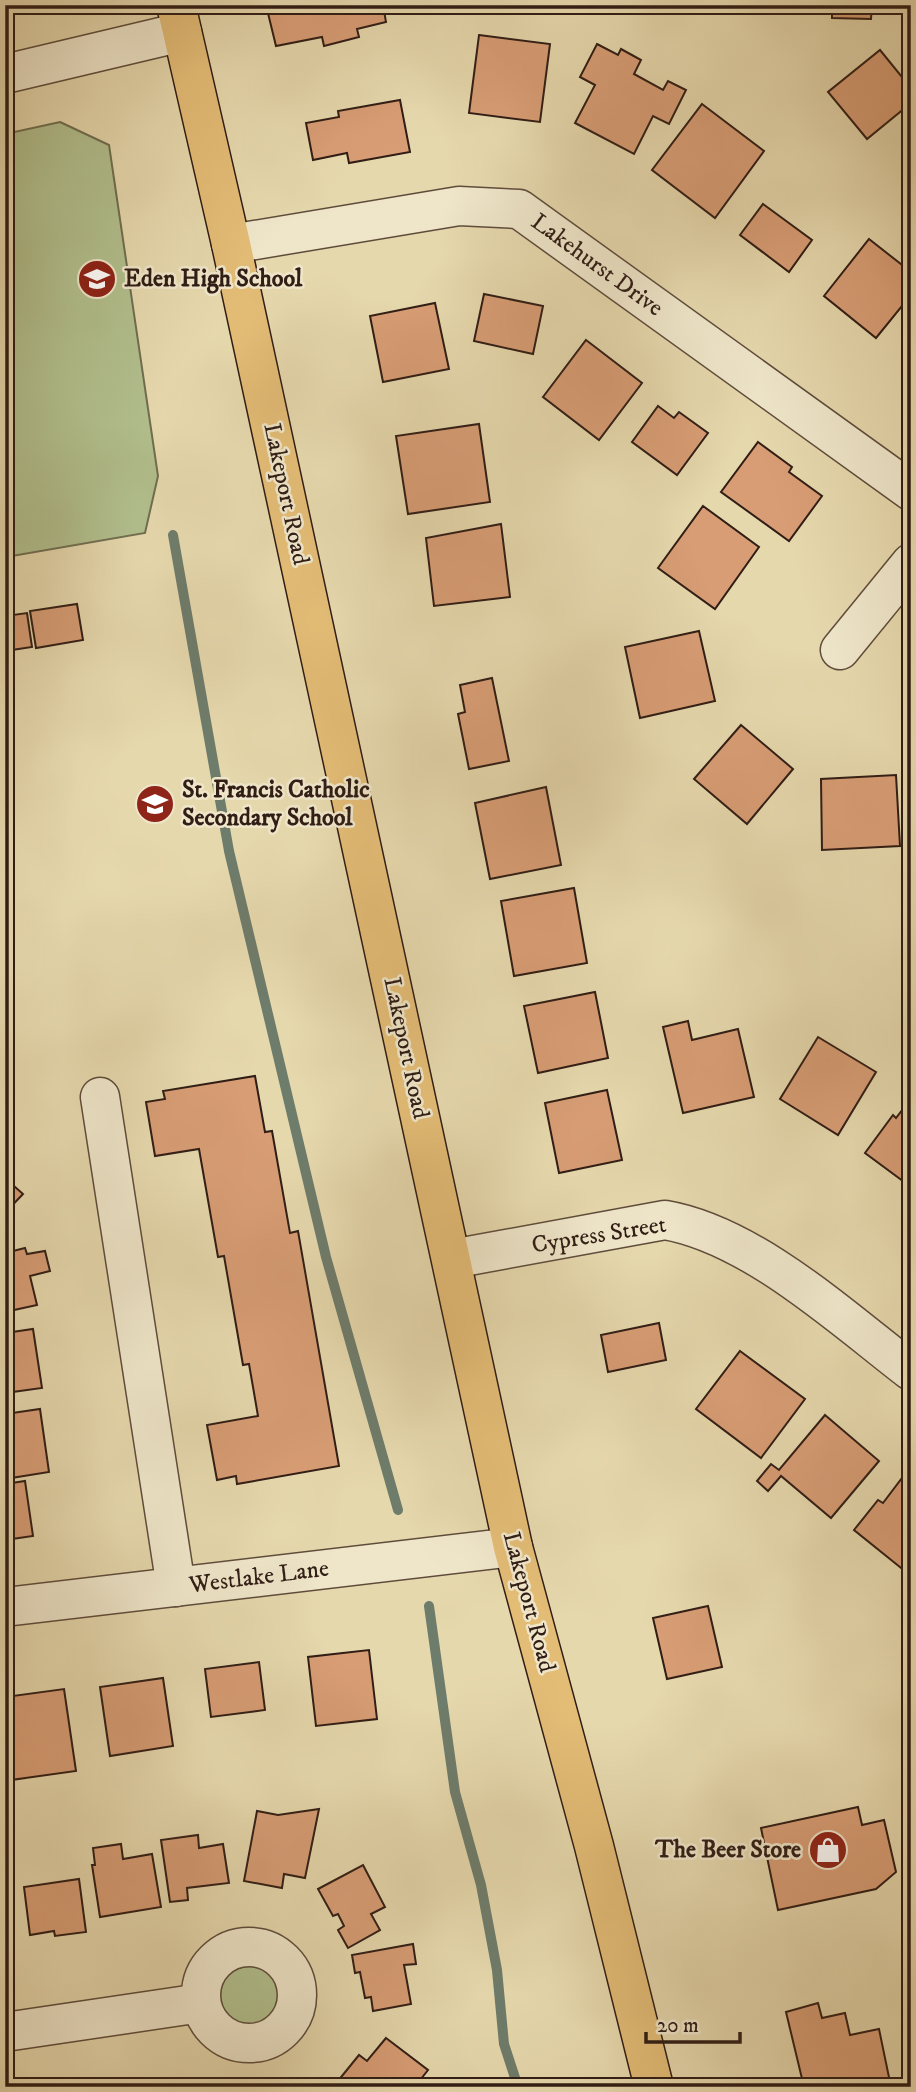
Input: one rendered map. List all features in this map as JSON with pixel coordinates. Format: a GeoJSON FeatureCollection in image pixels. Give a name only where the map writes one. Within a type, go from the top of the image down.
{"type":"FeatureCollection","features":[{"type":"Feature","properties":{"kind":"main road","name":"Lakeport Road"},"geometry":{"type":"LineString","coordinates":[[179,19],[232,244],[513,1547],[594,1846],[654,2087]]}},
{"type":"Feature","properties":{"kind":"street"},"geometry":{"type":"LineString","coordinates":[[5,74],[179,19]]}},
{"type":"Feature","properties":{"kind":"street","name":"Lakehurst Drive"},"geometry":{"type":"LineString","coordinates":[[232,244],[459,206],[519,209],[911,491]]}},
{"type":"Feature","properties":{"kind":"street"},"geometry":{"type":"LineString","coordinates":[[840,650],[911,563]]}},
{"type":"Feature","properties":{"kind":"street"},"geometry":{"type":"LineString","coordinates":[[100,1097],[176,1587]]}},
{"type":"Feature","properties":{"kind":"street","name":"Cypress Street"},"geometry":{"type":"LineString","coordinates":[[452,1259],[665,1220],[689,1225],[783,1271],[911,1371]]}},
{"type":"Feature","properties":{"kind":"street","name":"Westlake Lane"},"geometry":{"type":"LineString","coordinates":[[5,1607],[513,1547]]}},
{"type":"Feature","properties":{"kind":"street"},"geometry":{"type":"LineString","coordinates":[[5,2032],[201,2003]]}},
{"type":"Feature","properties":{"kind":"green space"},"geometry":{"type":"Polygon","coordinates":[[[60,122],[109,145],[158,476],[145,533],[12,556],[5,555],[5,134],[60,122]]]}},
{"type":"Feature","properties":{"kind":"green space"},"geometry":{"type":"Polygon","coordinates":[[[250,1966],[271,1975],[280,1996],[271,2017],[250,2026],[229,2017],[220,1996],[229,1975],[250,1966]]]}},
{"type":"Feature","properties":{"kind":"building"},"geometry":{"type":"Polygon","coordinates":[[[266,5],[383,5],[386,22],[357,29],[359,37],[324,46],[322,37],[276,46],[266,5]]]}},
{"type":"Feature","properties":{"kind":"building"},"geometry":{"type":"Polygon","coordinates":[[[832,5],[872,5],[871,19],[832,18],[832,5]]]}},
{"type":"Feature","properties":{"kind":"building"},"geometry":{"type":"Polygon","coordinates":[[[479,35],[550,44],[540,122],[469,113],[479,35]]]}},
{"type":"Feature","properties":{"kind":"building"},"geometry":{"type":"Polygon","coordinates":[[[597,44],[618,55],[621,49],[641,60],[634,74],[663,90],[668,81],[686,90],[669,124],[653,116],[634,154],[575,123],[595,85],[580,77],[597,44]]]}},
{"type":"Feature","properties":{"kind":"building"},"geometry":{"type":"Polygon","coordinates":[[[880,50],[911,88],[911,103],[867,139],[828,92],[880,50]]]}},
{"type":"Feature","properties":{"kind":"building"},"geometry":{"type":"Polygon","coordinates":[[[400,100],[410,152],[349,163],[347,153],[313,160],[306,123],[339,117],[338,111],[400,100]]]}},
{"type":"Feature","properties":{"kind":"building"},"geometry":{"type":"Polygon","coordinates":[[[702,104],[764,151],[715,218],[652,170],[702,104]]]}},
{"type":"Feature","properties":{"kind":"building"},"geometry":{"type":"Polygon","coordinates":[[[763,204],[812,240],[789,272],[740,235],[763,204]]]}},
{"type":"Feature","properties":{"kind":"building"},"geometry":{"type":"Polygon","coordinates":[[[869,239],[911,272],[911,295],[876,338],[824,296],[869,239]]]}},
{"type":"Feature","properties":{"kind":"building"},"geometry":{"type":"Polygon","coordinates":[[[484,294],[543,306],[533,354],[474,341],[484,294]]]}},
{"type":"Feature","properties":{"kind":"building"},"geometry":{"type":"Polygon","coordinates":[[[435,303],[449,369],[383,382],[370,316],[435,303]]]}},
{"type":"Feature","properties":{"kind":"building"},"geometry":{"type":"Polygon","coordinates":[[[586,340],[642,383],[599,440],[543,397],[586,340]]]}},
{"type":"Feature","properties":{"kind":"building"},"geometry":{"type":"Polygon","coordinates":[[[658,406],[674,418],[679,412],[708,433],[677,475],[632,442],[658,406]]]}},
{"type":"Feature","properties":{"kind":"building"},"geometry":{"type":"Polygon","coordinates":[[[479,424],[490,502],[408,514],[396,436],[479,424]]]}},
{"type":"Feature","properties":{"kind":"building"},"geometry":{"type":"Polygon","coordinates":[[[758,442],[792,467],[789,472],[822,496],[789,541],[721,492],[758,442]]]}},
{"type":"Feature","properties":{"kind":"building"},"geometry":{"type":"Polygon","coordinates":[[[703,506],[759,547],[715,609],[658,568],[703,506]]]}},
{"type":"Feature","properties":{"kind":"building"},"geometry":{"type":"Polygon","coordinates":[[[501,524],[510,597],[434,606],[426,538],[501,524]]]}},
{"type":"Feature","properties":{"kind":"building"},"geometry":{"type":"Polygon","coordinates":[[[77,604],[83,640],[36,648],[30,611],[77,604]]]}},
{"type":"Feature","properties":{"kind":"building"},"geometry":{"type":"Polygon","coordinates":[[[27,613],[32,647],[5,651],[5,616],[27,613]]]}},
{"type":"Feature","properties":{"kind":"building"},"geometry":{"type":"Polygon","coordinates":[[[699,631],[715,701],[640,718],[625,647],[699,631]]]}},
{"type":"Feature","properties":{"kind":"building"},"geometry":{"type":"Polygon","coordinates":[[[492,678],[509,761],[469,769],[458,714],[465,712],[460,685],[492,678]]]}},
{"type":"Feature","properties":{"kind":"building"},"geometry":{"type":"Polygon","coordinates":[[[741,725],[793,769],[747,824],[694,779],[741,725]]]}},
{"type":"Feature","properties":{"kind":"building"},"geometry":{"type":"Polygon","coordinates":[[[896,775],[900,846],[822,850],[821,779],[896,775]]]}},
{"type":"Feature","properties":{"kind":"building"},"geometry":{"type":"Polygon","coordinates":[[[546,787],[561,865],[490,879],[475,803],[546,787]]]}},
{"type":"Feature","properties":{"kind":"building"},"geometry":{"type":"Polygon","coordinates":[[[574,888],[587,963],[514,976],[501,901],[574,888]]]}},
{"type":"Feature","properties":{"kind":"building"},"geometry":{"type":"Polygon","coordinates":[[[595,992],[608,1058],[538,1073],[524,1006],[595,992]]]}},
{"type":"Feature","properties":{"kind":"building"},"geometry":{"type":"Polygon","coordinates":[[[688,1021],[692,1040],[738,1029],[754,1097],[683,1113],[663,1027],[688,1021]]]}},
{"type":"Feature","properties":{"kind":"building"},"geometry":{"type":"Polygon","coordinates":[[[818,1037],[876,1072],[838,1135],[780,1099],[818,1037]]]}},
{"type":"Feature","properties":{"kind":"building"},"geometry":{"type":"Polygon","coordinates":[[[255,1076],[265,1132],[272,1131],[290,1233],[298,1231],[339,1466],[237,1484],[236,1476],[217,1480],[207,1425],[258,1416],[249,1364],[243,1365],[224,1256],[218,1257],[199,1149],[155,1156],[146,1102],[165,1099],[163,1091],[255,1076]]]}},
{"type":"Feature","properties":{"kind":"building"},"geometry":{"type":"Polygon","coordinates":[[[607,1090],[622,1160],[559,1173],[545,1103],[607,1090]]]}},
{"type":"Feature","properties":{"kind":"building"},"geometry":{"type":"Polygon","coordinates":[[[903,1109],[911,1115],[911,1187],[865,1153],[893,1115],[896,1118],[903,1109]]]}},
{"type":"Feature","properties":{"kind":"building"},"geometry":{"type":"Polygon","coordinates":[[[5,1178],[23,1194],[5,1213],[5,1178]]]}},
{"type":"Feature","properties":{"kind":"building"},"geometry":{"type":"Polygon","coordinates":[[[25,1248],[27,1254],[45,1251],[50,1271],[30,1276],[37,1305],[5,1312],[5,1253],[25,1248]]]}},
{"type":"Feature","properties":{"kind":"building"},"geometry":{"type":"Polygon","coordinates":[[[659,1323],[666,1360],[608,1372],[601,1335],[659,1323]]]}},
{"type":"Feature","properties":{"kind":"building"},"geometry":{"type":"Polygon","coordinates":[[[33,1329],[42,1388],[5,1393],[5,1333],[33,1329]]]}},
{"type":"Feature","properties":{"kind":"building"},"geometry":{"type":"Polygon","coordinates":[[[740,1351],[805,1399],[761,1458],[696,1409],[740,1351]]]}},
{"type":"Feature","properties":{"kind":"building"},"geometry":{"type":"Polygon","coordinates":[[[40,1409],[49,1472],[5,1479],[5,1414],[40,1409]]]}},
{"type":"Feature","properties":{"kind":"building"},"geometry":{"type":"Polygon","coordinates":[[[825,1415],[879,1461],[831,1518],[781,1476],[768,1491],[757,1481],[771,1464],[779,1470],[825,1415]]]}},
{"type":"Feature","properties":{"kind":"building"},"geometry":{"type":"Polygon","coordinates":[[[902,1478],[911,1485],[911,1576],[854,1530],[878,1500],[883,1503],[902,1478]]]}},
{"type":"Feature","properties":{"kind":"building"},"geometry":{"type":"Polygon","coordinates":[[[25,1481],[33,1536],[5,1540],[5,1484],[25,1481]]]}},
{"type":"Feature","properties":{"kind":"building"},"geometry":{"type":"Polygon","coordinates":[[[708,1606],[722,1667],[667,1679],[653,1618],[708,1606]]]}},
{"type":"Feature","properties":{"kind":"building"},"geometry":{"type":"Polygon","coordinates":[[[369,1650],[377,1719],[316,1726],[308,1657],[369,1650]]]}},
{"type":"Feature","properties":{"kind":"building"},"geometry":{"type":"Polygon","coordinates":[[[259,1662],[265,1710],[211,1717],[205,1669],[259,1662]]]}},
{"type":"Feature","properties":{"kind":"building"},"geometry":{"type":"Polygon","coordinates":[[[163,1678],[173,1746],[110,1756],[100,1687],[163,1678]]]}},
{"type":"Feature","properties":{"kind":"building"},"geometry":{"type":"Polygon","coordinates":[[[64,1689],[76,1771],[11,1780],[5,1738],[5,1697],[64,1689]]]}},
{"type":"Feature","properties":{"kind":"building","name":"The Beer Store"},"geometry":{"type":"Polygon","coordinates":[[[858,1807],[862,1825],[884,1820],[896,1872],[876,1889],[778,1910],[761,1828],[858,1807]]]}},
{"type":"Feature","properties":{"kind":"building"},"geometry":{"type":"Polygon","coordinates":[[[319,1809],[305,1878],[284,1874],[282,1888],[244,1881],[257,1811],[278,1815],[319,1809]]]}},
{"type":"Feature","properties":{"kind":"building"},"geometry":{"type":"Polygon","coordinates":[[[198,1835],[199,1848],[223,1844],[229,1883],[187,1888],[188,1900],[170,1902],[161,1840],[198,1835]]]}},
{"type":"Feature","properties":{"kind":"building"},"geometry":{"type":"Polygon","coordinates":[[[121,1844],[123,1859],[152,1854],[161,1907],[100,1917],[92,1865],[95,1865],[93,1848],[121,1844]]]}},
{"type":"Feature","properties":{"kind":"building"},"geometry":{"type":"Polygon","coordinates":[[[363,1865],[385,1907],[371,1914],[380,1930],[348,1948],[338,1930],[344,1926],[338,1914],[333,1916],[318,1889],[363,1865]]]}},
{"type":"Feature","properties":{"kind":"building"},"geometry":{"type":"Polygon","coordinates":[[[79,1879],[86,1932],[55,1936],[54,1931],[30,1935],[24,1887],[79,1879]]]}},
{"type":"Feature","properties":{"kind":"building"},"geometry":{"type":"Polygon","coordinates":[[[413,1944],[416,1964],[404,1965],[411,2004],[373,2011],[371,1997],[365,1998],[360,1972],[355,1973],[352,1955],[413,1944]]]}},
{"type":"Feature","properties":{"kind":"building"},"geometry":{"type":"Polygon","coordinates":[[[818,2003],[822,2018],[845,2013],[850,2035],[879,2029],[891,2087],[804,2087],[786,2012],[818,2003]]]}},
{"type":"Feature","properties":{"kind":"building"},"geometry":{"type":"Polygon","coordinates":[[[386,2038],[428,2070],[417,2084],[421,2087],[333,2087],[359,2055],[367,2061],[386,2038]]]}},
{"type":"Feature","properties":{"kind":"waterway"},"geometry":{"type":"LineString","coordinates":[[173,535],[229,851],[326,1257],[398,1510]]}},
{"type":"Feature","properties":{"kind":"waterway"},"geometry":{"type":"LineString","coordinates":[[429,1606],[455,1792],[481,1885],[497,1970],[504,2044],[518,2087]]}},
{"type":"Feature","properties":{"kind":"place","name":"Eden High School"},"geometry":{"type":"Point","coordinates":[97,279]}},
{"type":"Feature","properties":{"kind":"place","name":"St. Francis Catholic Secondary School"},"geometry":{"type":"Point","coordinates":[155,804]}},
{"type":"Feature","properties":{"kind":"place","name":"The Beer Store"},"geometry":{"type":"Point","coordinates":[828,1850]}}]}
